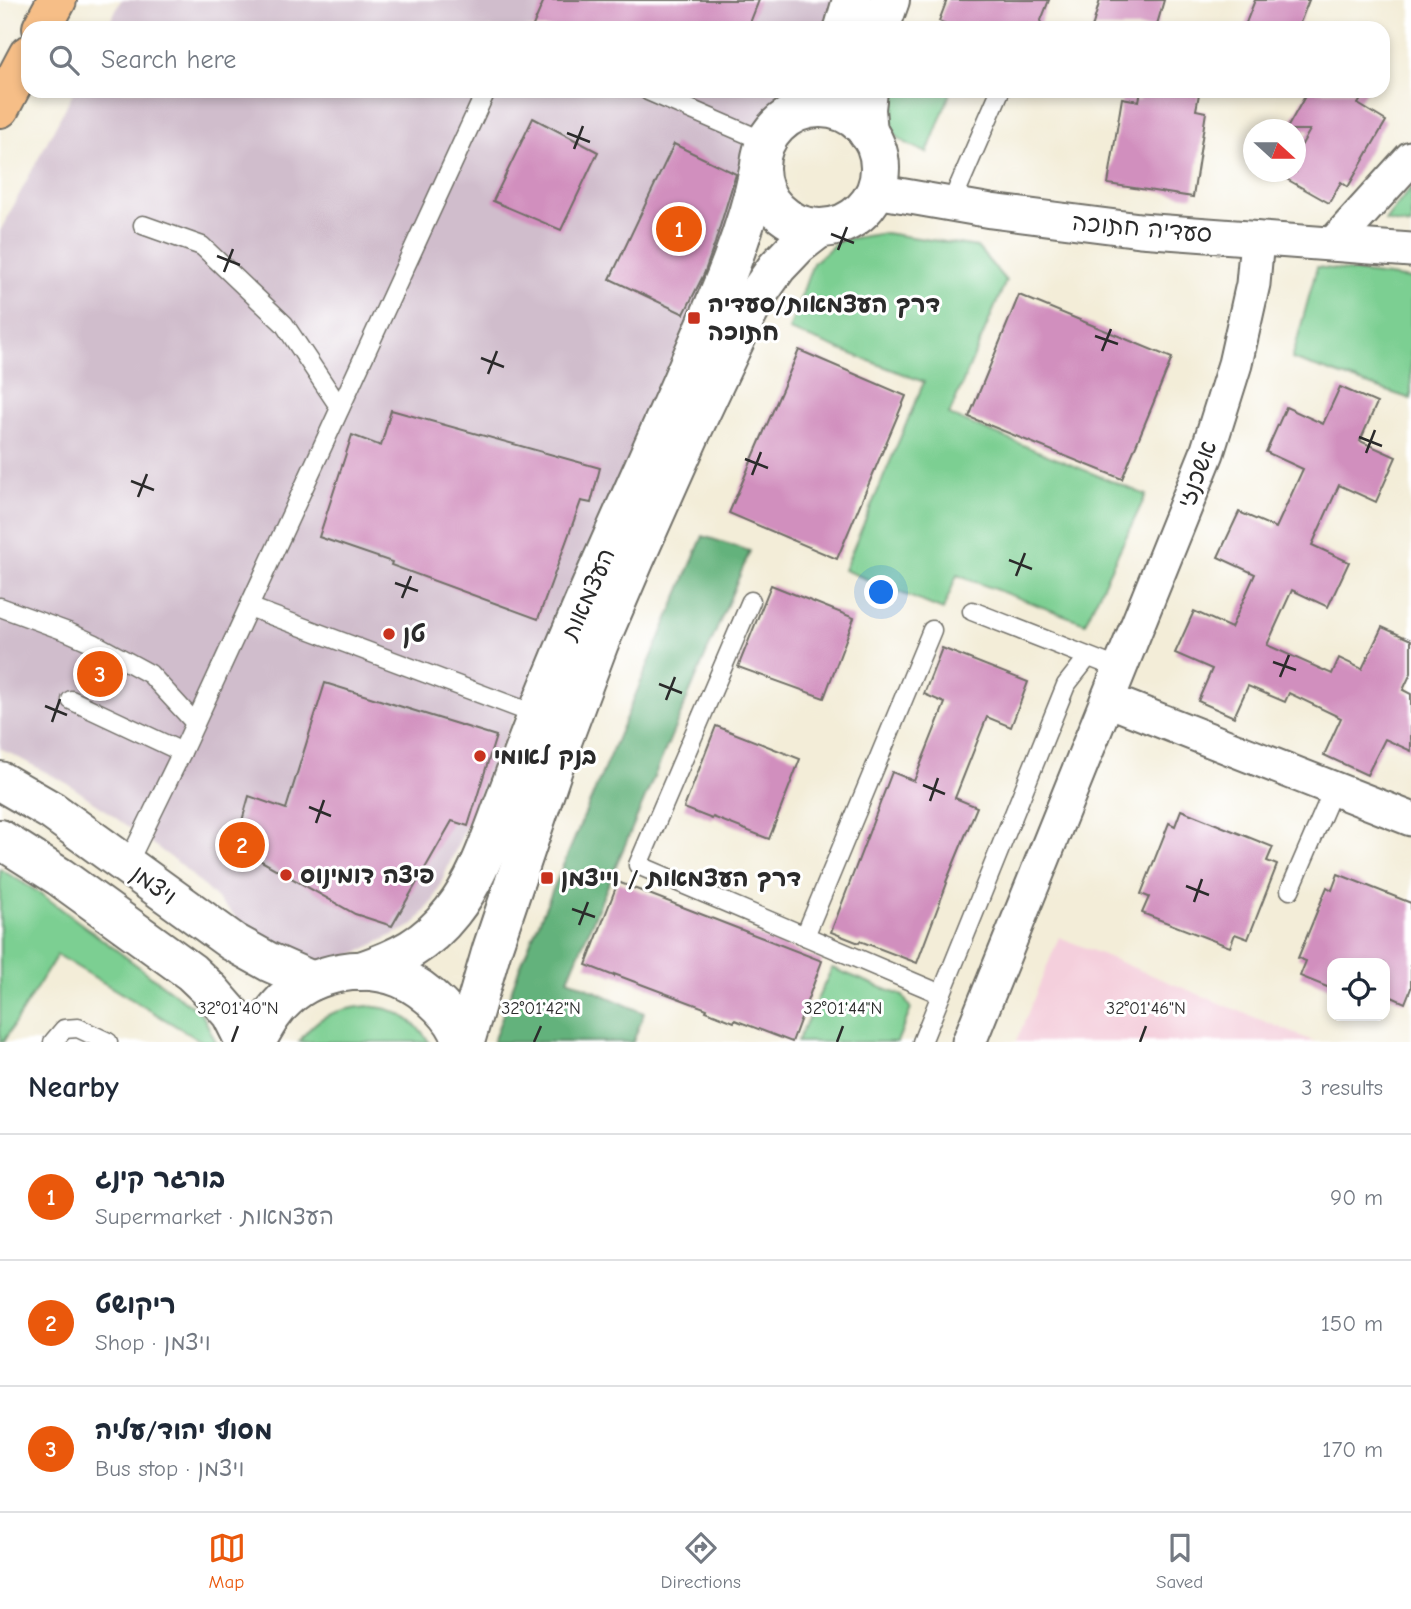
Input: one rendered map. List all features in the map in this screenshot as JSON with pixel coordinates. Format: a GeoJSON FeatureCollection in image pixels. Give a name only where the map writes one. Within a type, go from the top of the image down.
{"type":"FeatureCollection","features":[{"type":"Feature","properties":{"kind":"main road"},"geometry":{"type":"LineString","coordinates":[[46,21],[57,0]]}},
{"type":"Feature","properties":{"kind":"main road"},"geometry":{"type":"LineString","coordinates":[[0,108],[21,68]]}},
{"type":"Feature","properties":{"kind":"street"},"geometry":{"type":"LineString","coordinates":[[846,21],[852,0]]}},
{"type":"Feature","properties":{"kind":"street"},"geometry":{"type":"LineString","coordinates":[[882,21],[890,0]]}},
{"type":"Feature","properties":{"kind":"street"},"geometry":{"type":"LineString","coordinates":[[867,98],[868,133]]}},
{"type":"Feature","properties":{"kind":"street"},"geometry":{"type":"LineString","coordinates":[[806,102],[812,108],[829,108],[845,113],[862,125],[874,141],[880,161],[879,182],[873,198],[849,222],[833,228],[812,229],[795,224],[780,214],[768,201],[762,184],[763,156],[774,130],[806,102]]}},
{"type":"Feature","properties":{"kind":"street","name":"העצמאות"},"geometry":{"type":"LineString","coordinates":[[361,971],[394,960],[417,947],[454,911],[472,881],[587,595],[719,295],[752,203],[763,156]]}},
{"type":"Feature","properties":{"kind":"street"},"geometry":{"type":"LineString","coordinates":[[1333,244],[1411,158]]}},
{"type":"Feature","properties":{"kind":"street","name":"סעדיה חתוכה"},"geometry":{"type":"LineString","coordinates":[[876,191],[1014,215],[1140,230],[1411,250]]}},
{"type":"Feature","properties":{"kind":"street","name":"העצמאות"},"geometry":{"type":"LineString","coordinates":[[464,1042],[492,949],[598,643],[744,321],[777,267],[798,245],[820,228]]}},
{"type":"Feature","properties":{"kind":"street","name":"אשכנזי"},"geometry":{"type":"LineString","coordinates":[[970,1042],[1207,453],[1235,364],[1253,284],[1257,239]]}},
{"type":"Feature","properties":{"kind":"street"},"geometry":{"type":"LineString","coordinates":[[1114,685],[1334,788],[1411,818]]}},
{"type":"Feature","properties":{"kind":"street","name":"ויצמן"},"geometry":{"type":"LineString","coordinates":[[0,781],[52,811],[233,942],[312,981]]}},
{"type":"Feature","properties":{"kind":"street","name":"ויצמן"},"geometry":{"type":"LineString","coordinates":[[0,839],[60,877],[191,972],[230,1014],[245,1042]]}},
{"type":"Feature","properties":{"kind":"street"},"geometry":{"type":"LineString","coordinates":[[256,1042],[270,1017],[288,996],[312,981],[340,972],[370,971],[399,978],[426,992],[447,1013],[464,1042]]}},
{"type":"Feature","properties":{"kind":"lane"},"geometry":{"type":"LineString","coordinates":[[127,865],[182,752],[483,98]]}},
{"type":"Feature","properties":{"kind":"lane"},"geometry":{"type":"LineString","coordinates":[[660,98],[763,156]]}},
{"type":"Feature","properties":{"kind":"lane"},"geometry":{"type":"LineString","coordinates":[[951,204],[997,98]]}},
{"type":"Feature","properties":{"kind":"lane"},"geometry":{"type":"LineString","coordinates":[[143,225],[202,246],[284,324],[340,408]]}},
{"type":"Feature","properties":{"kind":"lane"},"geometry":{"type":"LineString","coordinates":[[751,601],[639,865],[941,994]]}},
{"type":"Feature","properties":{"kind":"lane"},"geometry":{"type":"LineString","coordinates":[[0,607],[76,636],[149,674],[195,723]]}},
{"type":"Feature","properties":{"kind":"lane"},"geometry":{"type":"LineString","coordinates":[[249,607],[537,715]]}},
{"type":"Feature","properties":{"kind":"lane"},"geometry":{"type":"LineString","coordinates":[[972,611],[1088,657],[1114,685]]}},
{"type":"Feature","properties":{"kind":"lane"},"geometry":{"type":"LineString","coordinates":[[805,936],[932,630]]}},
{"type":"Feature","properties":{"kind":"lane"},"geometry":{"type":"LineString","coordinates":[[922,1042],[1066,685],[1088,657]]}},
{"type":"Feature","properties":{"kind":"lane"},"geometry":{"type":"LineString","coordinates":[[71,700],[182,752]]}},
{"type":"Feature","properties":{"kind":"lane"},"geometry":{"type":"LineString","coordinates":[[1290,890],[1334,788]]}},
{"type":"Feature","properties":{"kind":"lane"},"geometry":{"type":"LineString","coordinates":[[53,1042],[64,1029],[78,1028],[108,1042]]}},
{"type":"Feature","properties":{"kind":"shaded area"},"geometry":{"type":"Polygon","coordinates":[[[121,0],[837,0],[829,21],[110,21],[121,0]]]}},
{"type":"Feature","properties":{"kind":"shaded area"},"geometry":{"type":"Polygon","coordinates":[[[70,98],[783,98],[764,115],[753,172],[740,207],[433,901],[414,925],[339,961],[300,967],[266,946],[180,864],[70,785],[0,748],[0,231],[70,98]]]}},
{"type":"Feature","properties":{"kind":"shaded area"},"geometry":{"type":"Polygon","coordinates":[[[1059,937],[1315,1042],[1016,1042],[1059,937]]]}},
{"type":"Feature","properties":{"kind":"green space"},"geometry":{"type":"Polygon","coordinates":[[[888,98],[948,98],[927,153],[896,135],[889,124],[888,98]]]}},
{"type":"Feature","properties":{"kind":"green space"},"geometry":{"type":"Polygon","coordinates":[[[1411,187],[1411,226],[1385,221],[1411,187]]]}},
{"type":"Feature","properties":{"kind":"green space"},"geometry":{"type":"Polygon","coordinates":[[[885,233],[977,247],[1006,281],[949,415],[1146,495],[1085,623],[957,575],[943,610],[844,570],[924,382],[789,330],[813,263],[840,240],[885,233]]]}},
{"type":"Feature","properties":{"kind":"green space"},"geometry":{"type":"Polygon","coordinates":[[[1317,267],[1411,279],[1411,399],[1292,359],[1317,267]]]}},
{"type":"Feature","properties":{"kind":"green space"},"geometry":{"type":"Polygon","coordinates":[[[703,536],[750,551],[568,979],[644,1013],[633,1042],[493,1042],[519,969],[703,536]]]}},
{"type":"Feature","properties":{"kind":"green space"},"geometry":{"type":"Polygon","coordinates":[[[0,869],[40,893],[202,1014],[216,1042],[203,1042],[57,955],[3,1042],[0,1042],[0,869]]]}},
{"type":"Feature","properties":{"kind":"green space"},"geometry":{"type":"Polygon","coordinates":[[[832,968],[903,996],[911,1009],[897,1042],[797,1042],[832,968]]]}},
{"type":"Feature","properties":{"kind":"green space"},"geometry":{"type":"Polygon","coordinates":[[[368,1006],[401,1015],[417,1027],[429,1042],[299,1042],[313,1025],[328,1015],[368,1006]]]}},
{"type":"Feature","properties":{"kind":"building"},"geometry":{"type":"Polygon","coordinates":[[[544,0],[759,0],[751,21],[535,21],[544,0]]]}},
{"type":"Feature","properties":{"kind":"building"},"geometry":{"type":"Polygon","coordinates":[[[947,0],[1049,0],[1041,21],[939,21],[947,0]]]}},
{"type":"Feature","properties":{"kind":"building"},"geometry":{"type":"Polygon","coordinates":[[[1100,0],[1164,0],[1158,21],[1094,21],[1100,0]]]}},
{"type":"Feature","properties":{"kind":"building"},"geometry":{"type":"Polygon","coordinates":[[[1255,0],[1309,0],[1301,21],[1247,21],[1255,0]]]}},
{"type":"Feature","properties":{"kind":"building"},"geometry":{"type":"Polygon","coordinates":[[[1122,98],[1139,101],[1140,98],[1198,98],[1196,110],[1206,112],[1193,197],[1108,184],[1122,98]]]}},
{"type":"Feature","properties":{"kind":"building"},"geometry":{"type":"Polygon","coordinates":[[[1304,98],[1362,98],[1358,104],[1386,121],[1348,187],[1341,182],[1329,203],[1292,182],[1306,182],[1306,137],[1310,130],[1306,130],[1306,119],[1292,119],[1304,98]]]}},
{"type":"Feature","properties":{"kind":"building"},"geometry":{"type":"Polygon","coordinates":[[[533,118],[598,152],[561,230],[493,201],[533,118]]]}},
{"type":"Feature","properties":{"kind":"building"},"geometry":{"type":"Polygon","coordinates":[[[674,144],[736,174],[704,274],[684,314],[610,279],[674,144]]]}},
{"type":"Feature","properties":{"kind":"building"},"geometry":{"type":"Polygon","coordinates":[[[1019,295],[1172,358],[1122,479],[969,417],[1019,295]]]}},
{"type":"Feature","properties":{"kind":"building"},"geometry":{"type":"Polygon","coordinates":[[[799,350],[906,396],[837,559],[729,513],[799,350]]]}},
{"type":"Feature","properties":{"kind":"building"},"geometry":{"type":"Polygon","coordinates":[[[1340,387],[1377,403],[1360,441],[1396,457],[1376,502],[1339,485],[1312,545],[1349,562],[1328,607],[1292,590],[1267,645],[1332,674],[1339,658],[1362,669],[1382,627],[1411,640],[1411,673],[1403,690],[1411,694],[1411,751],[1385,739],[1367,775],[1324,755],[1341,718],[1289,693],[1285,702],[1248,686],[1234,717],[1198,701],[1212,669],[1175,653],[1194,611],[1231,628],[1255,574],[1218,557],[1239,512],[1276,528],[1303,469],[1266,452],[1286,407],[1323,424],[1340,387]]]}},
{"type":"Feature","properties":{"kind":"building"},"geometry":{"type":"Polygon","coordinates":[[[391,410],[600,468],[591,503],[581,501],[538,619],[391,565],[392,562],[319,537],[352,435],[381,446],[391,410]]]}},
{"type":"Feature","properties":{"kind":"building"},"geometry":{"type":"Polygon","coordinates":[[[771,585],[854,618],[824,698],[738,667],[771,585]]]}},
{"type":"Feature","properties":{"kind":"building"},"geometry":{"type":"Polygon","coordinates":[[[942,648],[1028,682],[1011,727],[987,717],[955,798],[977,807],[917,963],[831,932],[892,772],[914,781],[945,703],[924,694],[942,648]]]}},
{"type":"Feature","properties":{"kind":"building"},"geometry":{"type":"Polygon","coordinates":[[[325,683],[496,736],[468,826],[452,821],[392,926],[355,914],[235,846],[249,796],[286,809],[325,683]]]}},
{"type":"Feature","properties":{"kind":"building"},"geometry":{"type":"Polygon","coordinates":[[[716,726],[800,759],[769,839],[684,808],[716,726]]]}},
{"type":"Feature","properties":{"kind":"building"},"geometry":{"type":"Polygon","coordinates":[[[1181,810],[1273,847],[1267,861],[1277,865],[1248,939],[1235,934],[1230,947],[1142,913],[1149,897],[1141,894],[1169,823],[1175,826],[1181,810]]]}},
{"type":"Feature","properties":{"kind":"building"},"geometry":{"type":"Polygon","coordinates":[[[1338,874],[1411,903],[1411,988],[1405,1003],[1390,996],[1390,958],[1327,958],[1327,987],[1300,976],[1306,961],[1298,958],[1327,887],[1332,890],[1338,874]]]}},
{"type":"Feature","properties":{"kind":"building"},"geometry":{"type":"Polygon","coordinates":[[[618,882],[822,961],[792,1042],[586,965],[618,882]]]}},
{"type":"Feature","properties":{"kind":"place","name":"בורגר קינג"},"geometry":{"type":"Point","coordinates":[679,229]}},
{"type":"Feature","properties":{"kind":"place","name":"דרך העצמאות/סעדיה חתוכה"},"geometry":{"type":"Point","coordinates":[694,318]}},
{"type":"Feature","properties":{"kind":"place","name":"טן"},"geometry":{"type":"Point","coordinates":[389,634]}},
{"type":"Feature","properties":{"kind":"place","name":"מסוף יהוד/עליה"},"geometry":{"type":"Point","coordinates":[100,674]}},
{"type":"Feature","properties":{"kind":"place","name":"בנק לאומי"},"geometry":{"type":"Point","coordinates":[480,756]}},
{"type":"Feature","properties":{"kind":"place","name":"ריקושט"},"geometry":{"type":"Point","coordinates":[242,845]}},
{"type":"Feature","properties":{"kind":"place","name":"פיצה דומינוס"},"geometry":{"type":"Point","coordinates":[286,875]}},
{"type":"Feature","properties":{"kind":"place","name":"דרך העצמאות / וייצמן"},"geometry":{"type":"Point","coordinates":[547,878]}}]}
